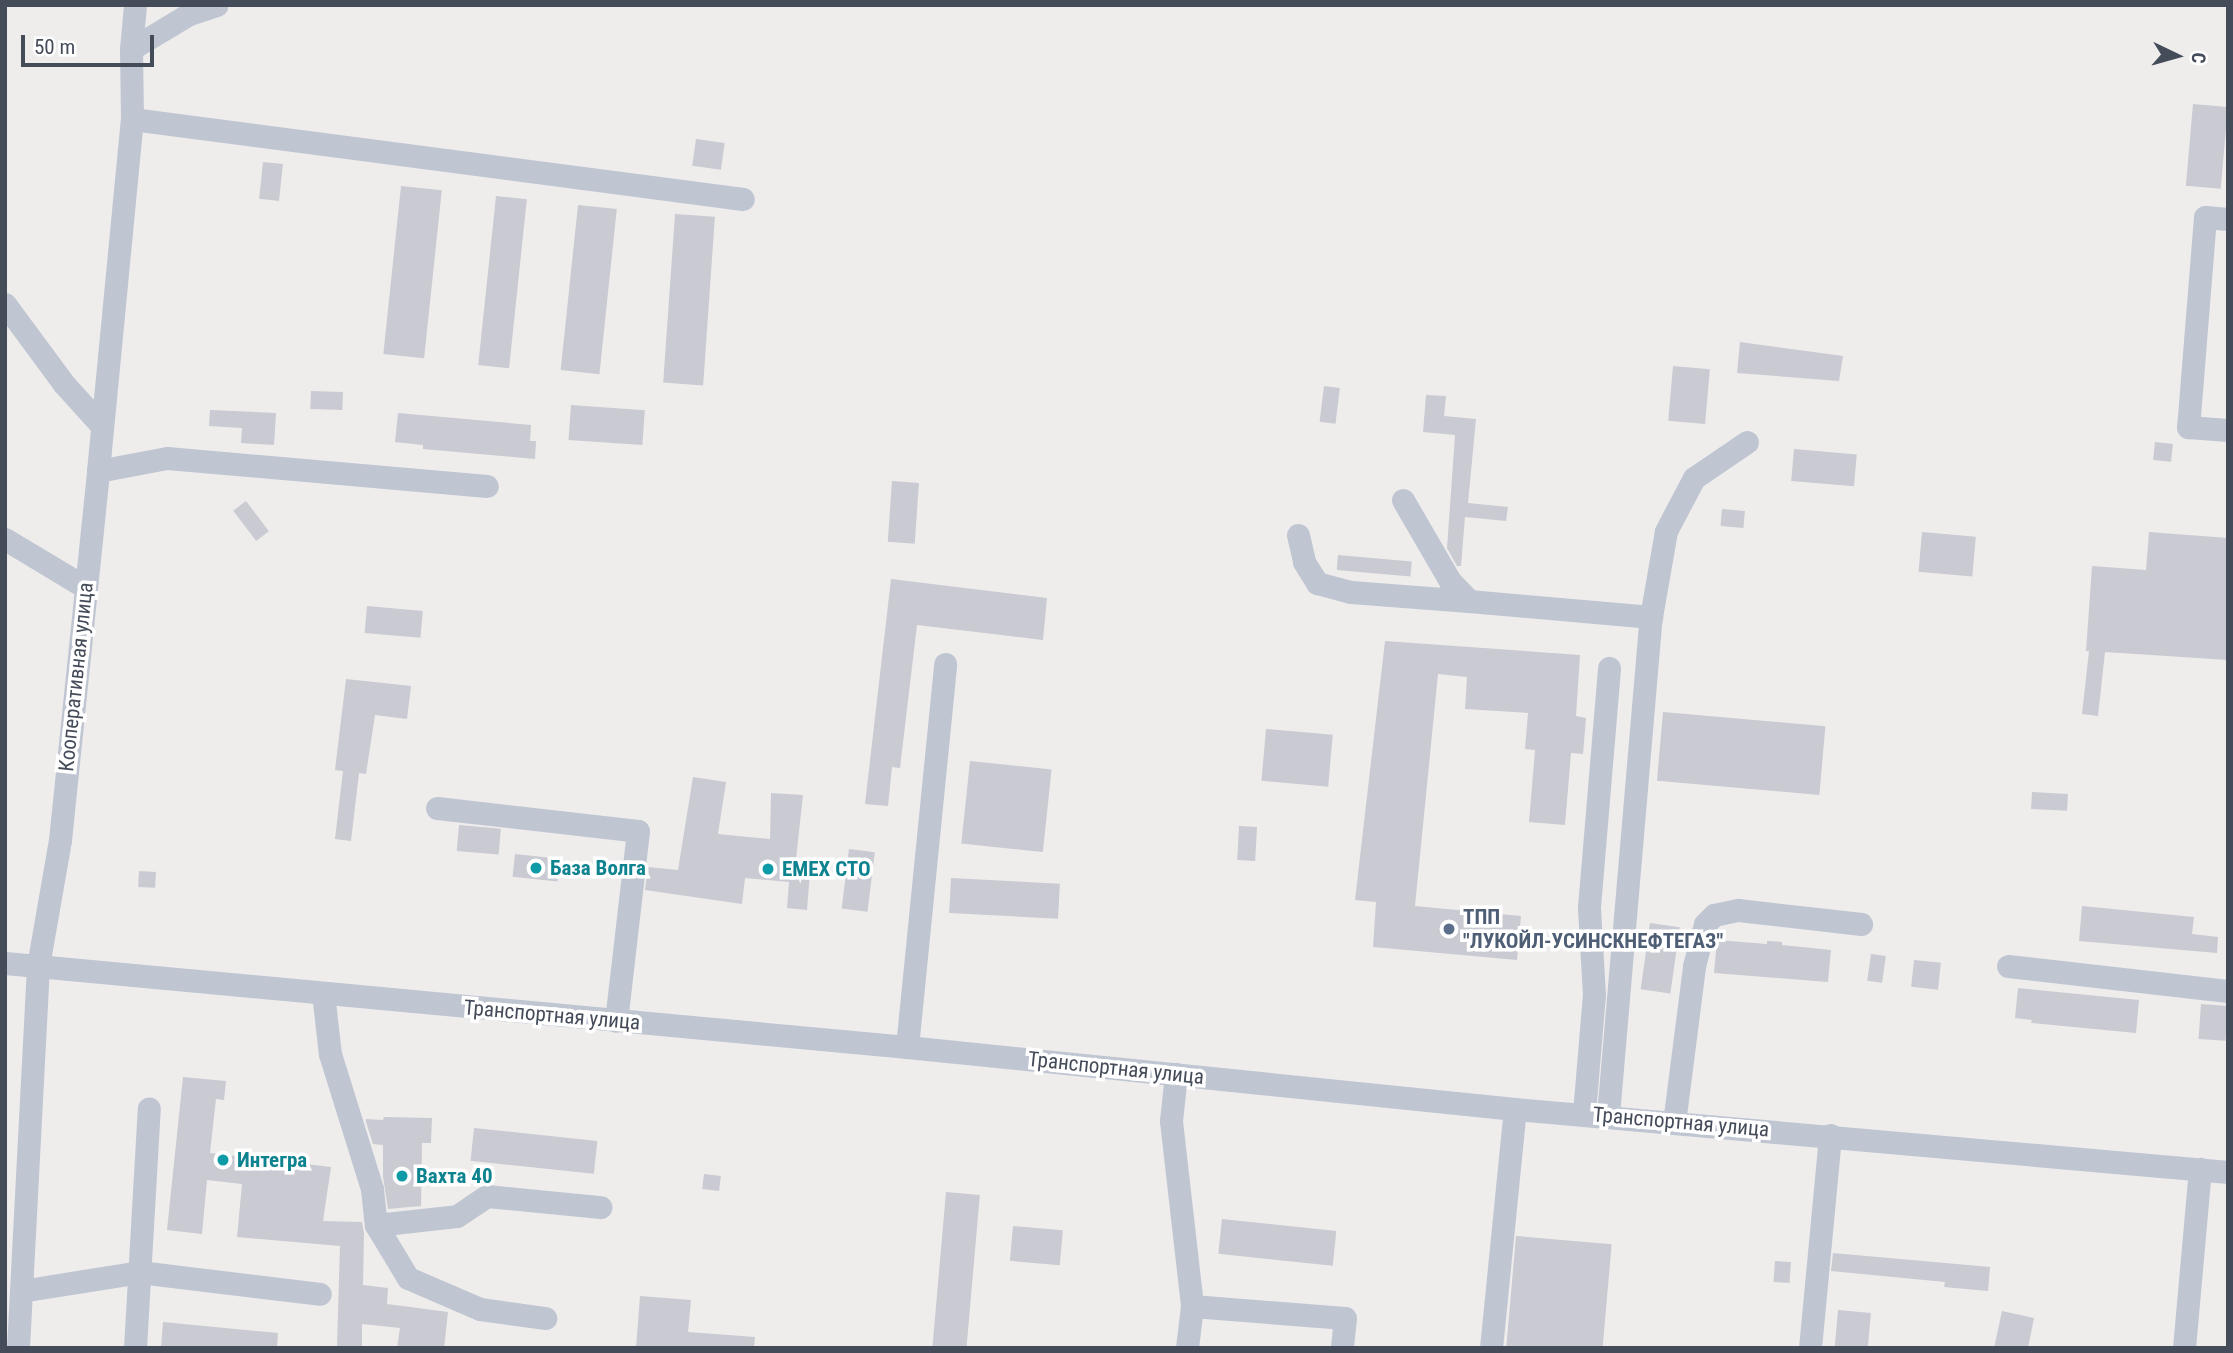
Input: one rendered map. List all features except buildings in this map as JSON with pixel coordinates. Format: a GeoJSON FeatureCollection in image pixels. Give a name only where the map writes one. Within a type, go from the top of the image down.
{"type":"FeatureCollection","features":[{"type":"Feature","properties":{"kind":"street","name":"Кооперативная улица"},"geometry":{"type":"LineString","coordinates":[[18,1348],[38,967],[60,840],[98,471],[132,119],[131,49],[135,5]]}},
{"type":"Feature","properties":{"kind":"street"},"geometry":{"type":"LineString","coordinates":[[131,49],[189,14],[217,5]]}},
{"type":"Feature","properties":{"kind":"street"},"geometry":{"type":"LineString","coordinates":[[132,119],[743,199]]}},
{"type":"Feature","properties":{"kind":"street"},"geometry":{"type":"LineString","coordinates":[[2228,219],[2205,217],[2188,427],[2228,430]]}},
{"type":"Feature","properties":{"kind":"street"},"geometry":{"type":"LineString","coordinates":[[5,304],[64,384],[101,425]]}},
{"type":"Feature","properties":{"kind":"street"},"geometry":{"type":"LineString","coordinates":[[1608,1115],[1651,617],[1666,531],[1694,478],[1747,442]]}},
{"type":"Feature","properties":{"kind":"street"},"geometry":{"type":"LineString","coordinates":[[98,471],[167,458],[243,467],[487,486]]}},
{"type":"Feature","properties":{"kind":"street"},"geometry":{"type":"LineString","coordinates":[[1403,500],[1450,581],[1469,601]]}},
{"type":"Feature","properties":{"kind":"street"},"geometry":{"type":"LineString","coordinates":[[1298,535],[1304,562],[1317,583],[1351,592],[1651,617]]}},
{"type":"Feature","properties":{"kind":"street"},"geometry":{"type":"LineString","coordinates":[[5,539],[85,587]]}},
{"type":"Feature","properties":{"kind":"street"},"geometry":{"type":"LineString","coordinates":[[907,1048],[945,664]]}},
{"type":"Feature","properties":{"kind":"street"},"geometry":{"type":"LineString","coordinates":[[1584,1113],[1594,995],[1588,907],[1609,668]]}},
{"type":"Feature","properties":{"kind":"street"},"geometry":{"type":"LineString","coordinates":[[436,808],[638,831],[616,1021]]}},
{"type":"Feature","properties":{"kind":"street"},"geometry":{"type":"LineString","coordinates":[[1674,1123],[1694,966],[1705,924],[1714,915],[1738,910],[1861,924]]}},
{"type":"Feature","properties":{"kind":"street","name":"Транспортная улица"},"geometry":{"type":"LineString","coordinates":[[5,963],[1176,1074],[1515,1109],[1608,1115],[2228,1172]]}},
{"type":"Feature","properties":{"kind":"street"},"geometry":{"type":"LineString","coordinates":[[2008,966],[2228,991]]}},
{"type":"Feature","properties":{"kind":"street"},"geometry":{"type":"LineString","coordinates":[[323,993],[330,1054],[372,1189],[376,1224],[408,1278],[480,1309],[545,1318]]}},
{"type":"Feature","properties":{"kind":"street"},"geometry":{"type":"LineString","coordinates":[[1176,1074],[1171,1121],[1192,1306],[1187,1348]]}},
{"type":"Feature","properties":{"kind":"street"},"geometry":{"type":"LineString","coordinates":[[135,1348],[149,1108]]}},
{"type":"Feature","properties":{"kind":"street"},"geometry":{"type":"LineString","coordinates":[[1491,1348],[1515,1109]]}},
{"type":"Feature","properties":{"kind":"street"},"geometry":{"type":"LineString","coordinates":[[1810,1348],[1830,1135]]}},
{"type":"Feature","properties":{"kind":"street"},"geometry":{"type":"LineString","coordinates":[[2184,1348],[2200,1169]]}},
{"type":"Feature","properties":{"kind":"street"},"geometry":{"type":"LineString","coordinates":[[376,1224],[457,1216],[487,1196],[600,1207]]}},
{"type":"Feature","properties":{"kind":"street"},"geometry":{"type":"LineString","coordinates":[[22,1292],[139,1272],[320,1294]]}},
{"type":"Feature","properties":{"kind":"street"},"geometry":{"type":"LineString","coordinates":[[1192,1306],[1345,1318],[1342,1348]]}},
{"type":"Feature","properties":{"kind":"place","name":"База Волга"},"geometry":{"type":"Point","coordinates":[536,868]}},
{"type":"Feature","properties":{"kind":"place","name":"EMEX СТО"},"geometry":{"type":"Point","coordinates":[768,869]}},
{"type":"Feature","properties":{"kind":"place","name":"ТПП \"ЛУКОЙЛ-УСИНСКНЕФТЕГАЗ\""},"geometry":{"type":"Point","coordinates":[1449,929]}},
{"type":"Feature","properties":{"kind":"place","name":"Интегра"},"geometry":{"type":"Point","coordinates":[223,1160]}},
{"type":"Feature","properties":{"kind":"place","name":"Вахта 40"},"geometry":{"type":"Point","coordinates":[402,1176]}}]}
